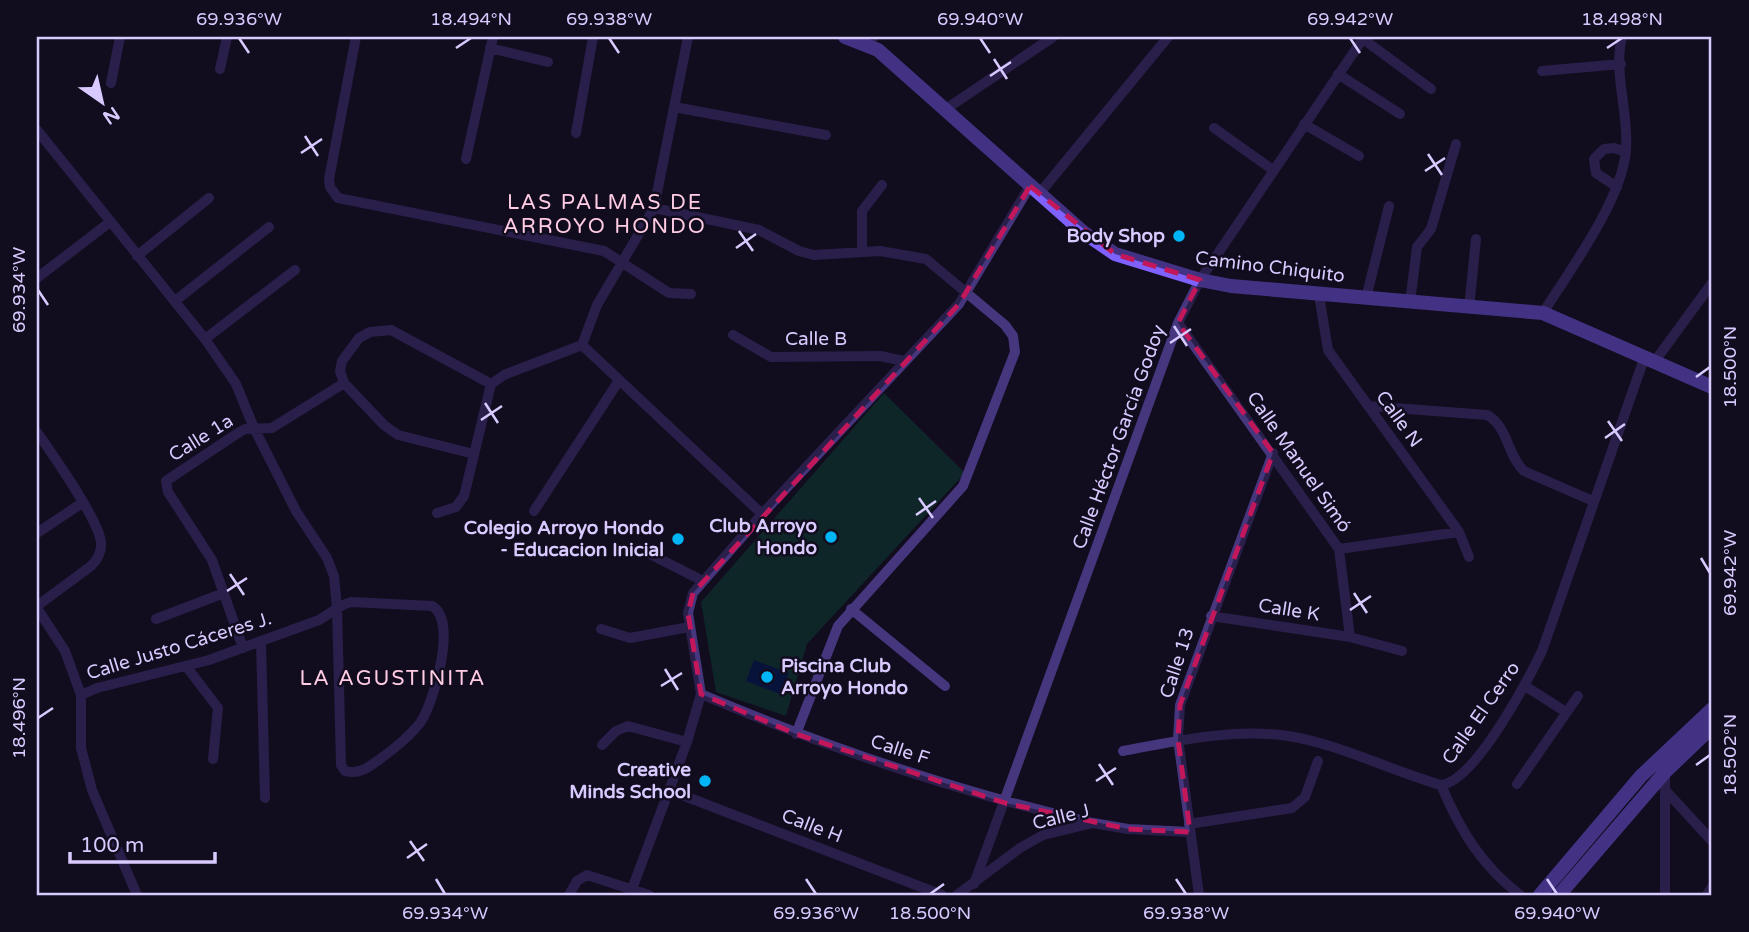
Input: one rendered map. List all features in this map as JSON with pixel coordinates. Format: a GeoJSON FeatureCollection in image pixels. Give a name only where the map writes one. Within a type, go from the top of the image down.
{"type":"FeatureCollection","features":[{"type":"Feature","properties":{"kind":"main road","name":"Camino Chiquito"},"geometry":{"type":"LineString","coordinates":[[845,37],[873,41],[1035,190],[1083,232],[1115,254],[1200,280],[1319,295],[1543,313],[1712,387]]}},
{"type":"Feature","properties":{"kind":"main road"},"geometry":{"type":"LineString","coordinates":[[1540,895],[1663,753],[1712,709]]}},
{"type":"Feature","properties":{"kind":"main road"},"geometry":{"type":"LineString","coordinates":[[1559,895],[1665,772],[1712,727]]}},
{"type":"Feature","properties":{"kind":"street"},"geometry":{"type":"LineString","coordinates":[[111,83],[120,37]]}},
{"type":"Feature","properties":{"kind":"street"},"geometry":{"type":"LineString","coordinates":[[220,69],[227,37]]}},
{"type":"Feature","properties":{"kind":"street"},"geometry":{"type":"LineString","coordinates":[[356,37],[329,180],[333,194],[345,200],[593,249],[621,262],[669,293],[691,294]]}},
{"type":"Feature","properties":{"kind":"street"},"geometry":{"type":"LineString","coordinates":[[576,134],[593,37]]}},
{"type":"Feature","properties":{"kind":"street"},"geometry":{"type":"LineString","coordinates":[[437,513],[452,509],[462,500],[491,384],[504,375],[582,345],[597,305],[654,208],[688,37]]}},
{"type":"Feature","properties":{"kind":"street"},"geometry":{"type":"LineString","coordinates":[[946,109],[1053,37]]}},
{"type":"Feature","properties":{"kind":"street"},"geometry":{"type":"LineString","coordinates":[[632,889],[687,742],[701,694],[688,613],[693,593],[701,580],[968,292],[1035,190],[1168,37]]}},
{"type":"Feature","properties":{"kind":"street"},"geometry":{"type":"LineString","coordinates":[[1543,313],[1587,245],[1617,187],[1626,152],[1622,37]]}},
{"type":"Feature","properties":{"kind":"street"},"geometry":{"type":"LineString","coordinates":[[1363,38],[1431,89]]}},
{"type":"Feature","properties":{"kind":"street","name":"Calle Héctor García Godoy"},"geometry":{"type":"LineString","coordinates":[[974,884],[1178,323],[1200,280],[1363,38]]}},
{"type":"Feature","properties":{"kind":"street"},"geometry":{"type":"LineString","coordinates":[[467,159],[491,42],[548,62]]}},
{"type":"Feature","properties":{"kind":"street"},"geometry":{"type":"LineString","coordinates":[[1542,71],[1621,64]]}},
{"type":"Feature","properties":{"kind":"street"},"geometry":{"type":"LineString","coordinates":[[1338,74],[1400,114]]}},
{"type":"Feature","properties":{"kind":"street"},"geometry":{"type":"LineString","coordinates":[[674,107],[826,135]]}},
{"type":"Feature","properties":{"kind":"street"},"geometry":{"type":"LineString","coordinates":[[1304,124],[1359,156]]}},
{"type":"Feature","properties":{"kind":"street"},"geometry":{"type":"LineString","coordinates":[[1214,128],[1273,170]]}},
{"type":"Feature","properties":{"kind":"street"},"geometry":{"type":"LineString","coordinates":[[37,130],[205,340],[236,384],[254,428],[296,510],[327,558],[334,576],[337,608]]}},
{"type":"Feature","properties":{"kind":"street"},"geometry":{"type":"LineString","coordinates":[[1410,302],[1417,247],[1431,229],[1456,144]]}},
{"type":"Feature","properties":{"kind":"street"},"geometry":{"type":"LineString","coordinates":[[1617,187],[1596,173],[1594,159],[1604,149],[1614,148],[1626,152]]}},
{"type":"Feature","properties":{"kind":"street"},"geometry":{"type":"LineString","coordinates":[[862,252],[862,211],[882,185]]}},
{"type":"Feature","properties":{"kind":"street"},"geometry":{"type":"LineString","coordinates":[[137,256],[209,198]]}},
{"type":"Feature","properties":{"kind":"street"},"geometry":{"type":"LineString","coordinates":[[1366,298],[1389,206]]}},
{"type":"Feature","properties":{"kind":"street"},"geometry":{"type":"LineString","coordinates":[[654,208],[759,230],[799,251],[814,255],[900,252],[926,259],[1005,325],[1016,344],[1016,352],[979,453],[955,498],[851,609],[830,642],[796,734]]}},
{"type":"Feature","properties":{"kind":"street"},"geometry":{"type":"LineString","coordinates":[[37,278],[110,222]]}},
{"type":"Feature","properties":{"kind":"street"},"geometry":{"type":"LineString","coordinates":[[175,302],[269,227]]}},
{"type":"Feature","properties":{"kind":"street"},"geometry":{"type":"LineString","coordinates":[[1469,308],[1476,239]]}},
{"type":"Feature","properties":{"kind":"street"},"geometry":{"type":"LineString","coordinates":[[205,340],[295,270]]}},
{"type":"Feature","properties":{"kind":"street","name":"Calle El Cerro"},"geometry":{"type":"LineString","coordinates":[[1123,751],[1178,739],[1256,734],[1289,736],[1441,785],[1451,784],[1470,767],[1525,687],[1542,650],[1593,501],[1650,358],[1712,282]]}},
{"type":"Feature","properties":{"kind":"street","name":"Calle N"},"geometry":{"type":"LineString","coordinates":[[1319,295],[1328,350],[1458,532],[1469,556]]}},
{"type":"Feature","properties":{"kind":"street","name":"Calle Manuel Simó"},"geometry":{"type":"LineString","coordinates":[[1178,323],[1339,549],[1350,637]]}},
{"type":"Feature","properties":{"kind":"street"},"geometry":{"type":"LineString","coordinates":[[474,454],[398,435],[384,425],[344,383],[340,371],[344,354],[359,338],[384,329],[398,333],[491,384]]}},
{"type":"Feature","properties":{"kind":"street","name":"Calle B"},"geometry":{"type":"LineString","coordinates":[[733,335],[771,357],[880,356],[904,361]]}},
{"type":"Feature","properties":{"kind":"street"},"geometry":{"type":"LineString","coordinates":[[582,345],[618,382],[762,514]]}},
{"type":"Feature","properties":{"kind":"street"},"geometry":{"type":"LineString","coordinates":[[534,511],[618,382]]}},
{"type":"Feature","properties":{"kind":"street","name":"Calle 1a"},"geometry":{"type":"LineString","coordinates":[[243,648],[225,593],[206,549],[165,485],[170,477],[238,433],[254,428],[272,428],[344,383]]}},
{"type":"Feature","properties":{"kind":"street"},"geometry":{"type":"LineString","coordinates":[[1368,406],[1479,413],[1491,417],[1500,426],[1513,458],[1524,471],[1593,501]]}},
{"type":"Feature","properties":{"kind":"street"},"geometry":{"type":"LineString","coordinates":[[37,432],[82,503],[102,544],[98,559],[37,607],[65,651],[81,695],[81,748],[92,790],[137,895]]}},
{"type":"Feature","properties":{"kind":"street"},"geometry":{"type":"LineString","coordinates":[[37,454],[47,447]]}},
{"type":"Feature","properties":{"kind":"street","name":"Calle 13"},"geometry":{"type":"LineString","coordinates":[[1199,895],[1178,739],[1180,705],[1273,453]]}},
{"type":"Feature","properties":{"kind":"street"},"geometry":{"type":"LineString","coordinates":[[37,533],[82,503]]}},
{"type":"Feature","properties":{"kind":"street"},"geometry":{"type":"LineString","coordinates":[[1339,549],[1458,532]]}},
{"type":"Feature","properties":{"kind":"street"},"geometry":{"type":"LineString","coordinates":[[648,553],[701,580]]}},
{"type":"Feature","properties":{"kind":"street"},"geometry":{"type":"LineString","coordinates":[[156,619],[225,593]]}},
{"type":"Feature","properties":{"kind":"street","name":"Calle Justo Cáceres J."},"geometry":{"type":"LineString","coordinates":[[81,695],[97,688],[186,666],[243,648],[318,620],[337,608],[351,602],[424,605],[437,609],[443,624],[439,677],[420,722],[406,738],[365,769],[350,773],[341,765],[337,608]]}},
{"type":"Feature","properties":{"kind":"street"},"geometry":{"type":"LineString","coordinates":[[851,609],[945,686]]}},
{"type":"Feature","properties":{"kind":"street","name":"Calle K"},"geometry":{"type":"LineString","coordinates":[[1211,616],[1350,637],[1402,651]]}},
{"type":"Feature","properties":{"kind":"street"},"geometry":{"type":"LineString","coordinates":[[601,629],[629,638],[689,627]]}},
{"type":"Feature","properties":{"kind":"street"},"geometry":{"type":"LineString","coordinates":[[261,641],[265,798]]}},
{"type":"Feature","properties":{"kind":"street"},"geometry":{"type":"LineString","coordinates":[[186,666],[218,708],[213,759]]}},
{"type":"Feature","properties":{"kind":"street"},"geometry":{"type":"LineString","coordinates":[[1525,687],[1566,712]]}},
{"type":"Feature","properties":{"kind":"street","name":"Calle F"},"geometry":{"type":"LineString","coordinates":[[701,694],[796,734],[1005,803],[1093,823]]}},
{"type":"Feature","properties":{"kind":"street"},"geometry":{"type":"LineString","coordinates":[[1517,784],[1578,696]]}},
{"type":"Feature","properties":{"kind":"street"},"geometry":{"type":"LineString","coordinates":[[602,745],[616,731],[628,726],[687,742]]}},
{"type":"Feature","properties":{"kind":"street"},"geometry":{"type":"LineString","coordinates":[[1663,753],[1666,791],[1665,895]]}},
{"type":"Feature","properties":{"kind":"street","name":"Calle J"},"geometry":{"type":"LineString","coordinates":[[957,895],[1020,848],[1043,835],[1093,823],[1128,829],[1190,828],[1292,808],[1305,797],[1318,761]]}},
{"type":"Feature","properties":{"kind":"street"},"geometry":{"type":"LineString","coordinates":[[1441,785],[1476,851],[1493,874],[1520,895]]}},
{"type":"Feature","properties":{"kind":"street","name":"Calle H"},"geometry":{"type":"LineString","coordinates":[[669,790],[942,895]]}},
{"type":"Feature","properties":{"kind":"street"},"geometry":{"type":"LineString","coordinates":[[1666,791],[1712,841]]}},
{"type":"Feature","properties":{"kind":"street"},"geometry":{"type":"LineString","coordinates":[[569,895],[577,881],[587,875],[649,895]]}},
{"type":"Feature","properties":{"kind":"street"},"geometry":{"type":"LineString","coordinates":[[1707,895],[1712,887]]}},
{"type":"Feature","properties":{"kind":"highlighted area"},"geometry":{"type":"Polygon","coordinates":[[[1030,186],[1115,254],[1200,280],[1178,323],[1273,453],[1180,705],[1178,739],[1190,832],[1128,829],[1005,803],[796,734],[701,694],[688,613],[693,593],[959,304],[1030,186]]]}},
{"type":"Feature","properties":{"kind":"green space","name":"Club Arroyo Hondo"},"geometry":{"type":"Polygon","coordinates":[[[884,393],[965,473],[807,644],[786,716],[716,692],[701,602],[884,393]]]}},
{"type":"Feature","properties":{"kind":"water","name":"Piscina Club Arroyo Hondo"},"geometry":{"type":"Polygon","coordinates":[[[754,660],[789,673],[780,694],[746,681],[754,660]]]}},
{"type":"Feature","properties":{"kind":"place","name":"Body Shop"},"geometry":{"type":"Point","coordinates":[1179,236]}},
{"type":"Feature","properties":{"kind":"place","name":"Club Arroyo Hondo"},"geometry":{"type":"Point","coordinates":[831,537]}},
{"type":"Feature","properties":{"kind":"place","name":"Colegio Arroyo Hondo - Educacion Inicial"},"geometry":{"type":"Point","coordinates":[678,539]}},
{"type":"Feature","properties":{"kind":"place","name":"Piscina Club Arroyo Hondo"},"geometry":{"type":"Point","coordinates":[767,677]}},
{"type":"Feature","properties":{"kind":"place","name":"Creative Minds School"},"geometry":{"type":"Point","coordinates":[705,781]}},
{"type":"Feature","properties":{"kind":"district","name":"LAS PALMAS DE ARROYO HONDO"},"geometry":{"type":"Point","coordinates":[605,214]}},
{"type":"Feature","properties":{"kind":"district","name":"LA AGUSTINITA"},"geometry":{"type":"Point","coordinates":[393,678]}}]}
